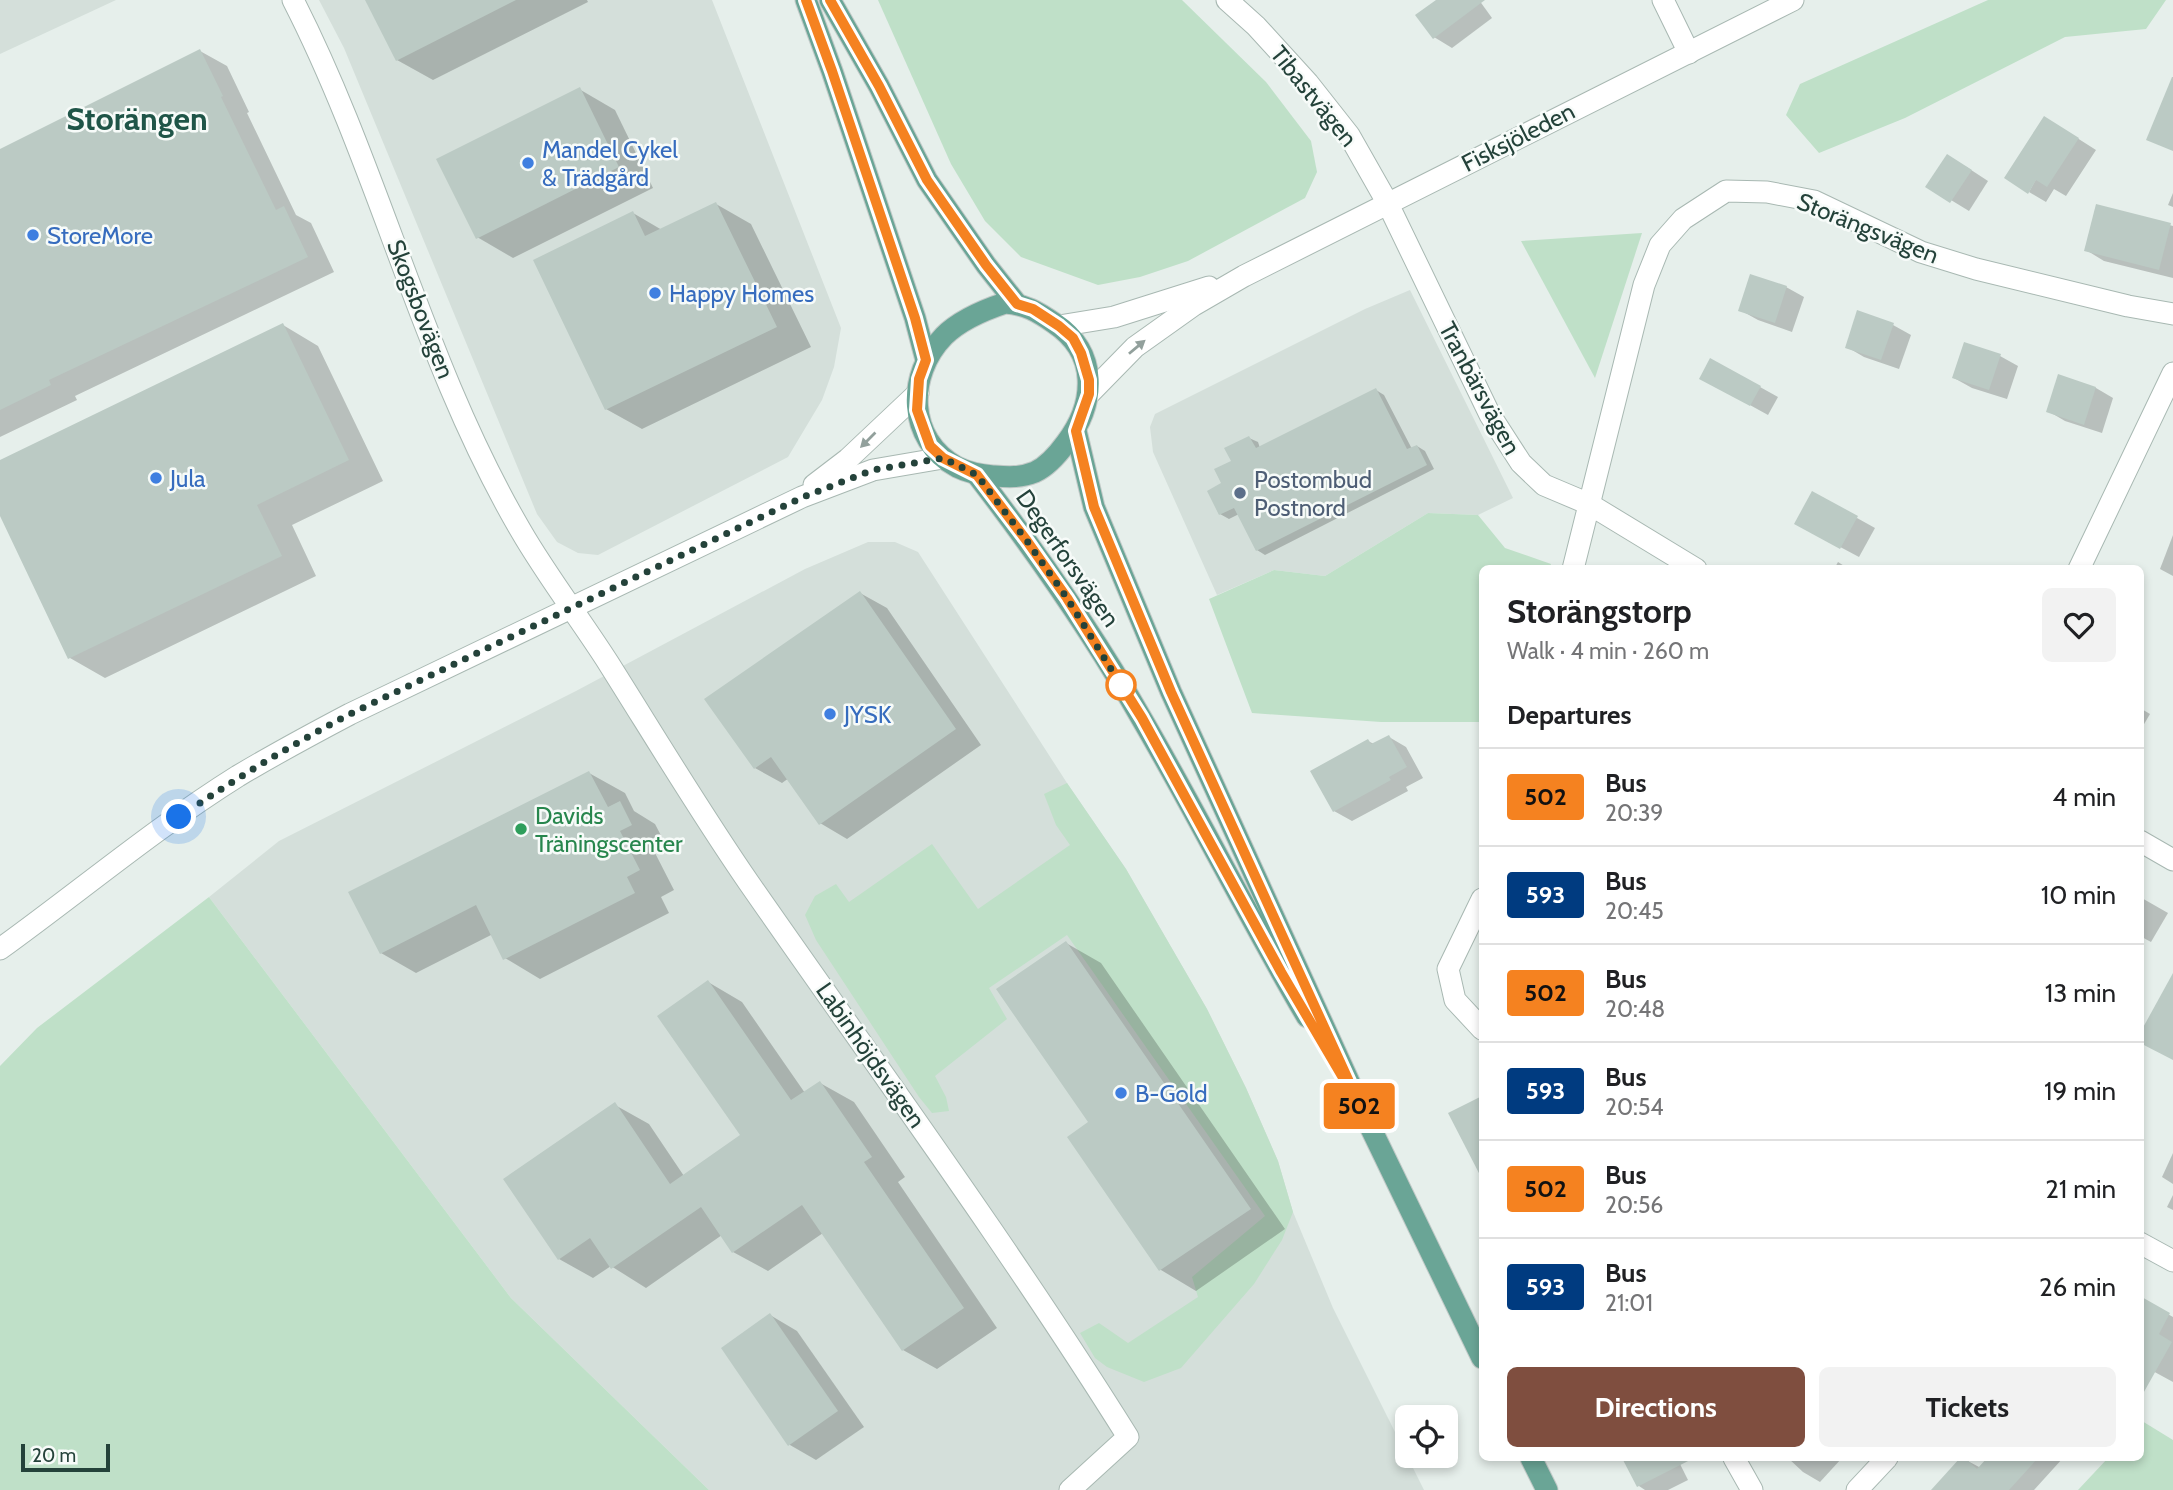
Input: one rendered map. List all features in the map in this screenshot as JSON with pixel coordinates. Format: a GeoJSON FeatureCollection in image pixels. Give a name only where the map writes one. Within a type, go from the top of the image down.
{"type":"FeatureCollection","features":[{"type":"Feature","properties":{"kind":"main road"},"geometry":{"type":"LineString","coordinates":[[806,0],[863,162],[915,318],[926,360]]}},
{"type":"Feature","properties":{"kind":"main road"},"geometry":{"type":"LineString","coordinates":[[830,0],[879,86],[927,180],[986,265],[1017,304]]}},
{"type":"Feature","properties":{"kind":"main road"},"geometry":{"type":"LineString","coordinates":[[1005,303],[1017,304],[1033,309],[1073,338],[1081,353],[1089,380],[1089,394],[1076,431],[1056,456],[1038,471],[1016,478],[977,475],[943,458],[930,446],[917,410],[919,379],[926,360],[939,342],[956,326],[1005,303]]}},
{"type":"Feature","properties":{"kind":"main road","name":"Degerforsvägen"},"geometry":{"type":"LineString","coordinates":[[1076,431],[1094,507],[1124,583],[1362,1110],[1479,1353]]}},
{"type":"Feature","properties":{"kind":"main road","name":"Degerforsvägen"},"geometry":{"type":"LineString","coordinates":[[977,475],[1067,598],[1142,718],[1281,972],[1362,1110]]}},
{"type":"Feature","properties":{"kind":"main road"},"geometry":{"type":"LineString","coordinates":[[1532,1461],[1547,1490]]}},
{"type":"Feature","properties":{"kind":"street","name":"Skogsbovägen"},"geometry":{"type":"LineString","coordinates":[[293,0],[340,101],[430,338],[478,455],[523,535],[572,607]]}},
{"type":"Feature","properties":{"kind":"street","name":"Tibastvägen"},"geometry":{"type":"LineString","coordinates":[[1227,0],[1256,26],[1331,111],[1349,135],[1387,202]]}},
{"type":"Feature","properties":{"kind":"street"},"geometry":{"type":"LineString","coordinates":[[1663,0],[1689,53]]}},
{"type":"Feature","properties":{"kind":"street","name":"Fisksjöleden"},"geometry":{"type":"LineString","coordinates":[[1089,394],[1135,347],[1194,305],[1244,276],[1793,0]]}},
{"type":"Feature","properties":{"kind":"street","name":"Storängsvägen"},"geometry":{"type":"LineString","coordinates":[[1574,565],[1644,285],[1660,245],[1683,219],[1726,191],[1767,192],[1814,201],[1921,251],[1976,269],[2128,306],[2173,314]]}},
{"type":"Feature","properties":{"kind":"street","name":"Tranbärsvägen"},"geometry":{"type":"LineString","coordinates":[[1387,202],[1490,415],[1521,463],[1544,485],[1589,504],[1689,565]]}},
{"type":"Feature","properties":{"kind":"street","name":"Fisksjöleden"},"geometry":{"type":"LineString","coordinates":[[1059,326],[1114,317],[1244,276]]}},
{"type":"Feature","properties":{"kind":"street"},"geometry":{"type":"LineString","coordinates":[[2081,565],[2173,373]]}},
{"type":"Feature","properties":{"kind":"street"},"geometry":{"type":"LineString","coordinates":[[787,504],[849,460],[918,393]]}},
{"type":"Feature","properties":{"kind":"street"},"geometry":{"type":"LineString","coordinates":[[0,949],[179,817],[287,747],[787,504],[873,470],[943,458]]}},
{"type":"Feature","properties":{"kind":"street","name":"Labinhöjdsvägen"},"geometry":{"type":"LineString","coordinates":[[572,607],[747,880],[995,1232],[1060,1328],[1128,1437],[1070,1490]]}},
{"type":"Feature","properties":{"kind":"street"},"geometry":{"type":"LineString","coordinates":[[2144,843],[2173,860]]}},
{"type":"Feature","properties":{"kind":"street"},"geometry":{"type":"LineString","coordinates":[[1479,906],[1448,969],[1454,1000],[1479,1026]]}},
{"type":"Feature","properties":{"kind":"street"},"geometry":{"type":"LineString","coordinates":[[2144,1245],[2173,1261]]}},
{"type":"Feature","properties":{"kind":"street"},"geometry":{"type":"LineString","coordinates":[[1736,1461],[1752,1490]]}},
{"type":"Feature","properties":{"kind":"street"},"geometry":{"type":"LineString","coordinates":[[1857,1490],[1884,1461]]}},
{"type":"Feature","properties":{"kind":"shaded area"},"geometry":{"type":"Polygon","coordinates":[[[0,0],[116,0],[0,54],[0,0]]]}},
{"type":"Feature","properties":{"kind":"shaded area"},"geometry":{"type":"Polygon","coordinates":[[[319,0],[712,0],[841,328],[834,367],[822,400],[788,457],[598,555],[578,553],[557,542],[537,514],[344,48],[319,0]]]}},
{"type":"Feature","properties":{"kind":"shaded area"},"geometry":{"type":"Polygon","coordinates":[[[1410,290],[1513,498],[1478,515],[1428,513],[1325,576],[1274,570],[1217,595],[1153,452],[1150,427],[1155,414],[1365,309],[1410,290]]]}},
{"type":"Feature","properties":{"kind":"shaded area"},"geometry":{"type":"Polygon","coordinates":[[[868,542],[895,542],[918,552],[1067,783],[1126,869],[1207,1009],[1278,1161],[1293,1212],[1333,1308],[1395,1432],[1395,1468],[1413,1468],[1424,1490],[709,1490],[511,1298],[209,897],[279,841],[576,691],[805,569],[868,542]]]}},
{"type":"Feature","properties":{"kind":"green space"},"geometry":{"type":"Polygon","coordinates":[[[878,0],[1182,0],[1266,82],[1311,141],[1317,172],[1305,198],[1188,261],[1140,277],[1098,285],[1021,257],[985,221],[951,164],[878,0]]]}},
{"type":"Feature","properties":{"kind":"green space"},"geometry":{"type":"Polygon","coordinates":[[[1988,0],[2166,0],[2146,29],[2065,37],[1905,118],[1819,153],[1786,115],[1800,84],[1988,0]]]}},
{"type":"Feature","properties":{"kind":"green space"},"geometry":{"type":"Polygon","coordinates":[[[1642,233],[1595,378],[1521,241],[1642,233]]]}},
{"type":"Feature","properties":{"kind":"green space"},"geometry":{"type":"Polygon","coordinates":[[[1428,513],[1478,515],[1505,548],[1551,564],[1479,565],[1479,722],[1381,722],[1252,713],[1209,599],[1274,570],[1325,576],[1428,513]]]}},
{"type":"Feature","properties":{"kind":"green space"},"geometry":{"type":"Polygon","coordinates":[[[1067,783],[1126,869],[1207,1009],[1278,1161],[1293,1212],[1282,1240],[1254,1284],[1181,1368],[1144,1382],[1107,1367],[1095,1358],[1080,1333],[1099,1323],[1128,1343],[1198,1297],[1192,1277],[1265,1216],[1067,935],[989,988],[1007,1019],[935,1076],[946,1097],[949,1111],[932,1113],[816,940],[805,915],[815,896],[836,884],[849,902],[932,844],[978,909],[1070,845],[1056,825],[1044,794],[1067,783]]]}},
{"type":"Feature","properties":{"kind":"green space"},"geometry":{"type":"Polygon","coordinates":[[[209,897],[511,1298],[709,1490],[0,1490],[0,1066],[37,1028],[209,897]]]}},
{"type":"Feature","properties":{"kind":"green space"},"geometry":{"type":"Polygon","coordinates":[[[2144,1422],[2173,1440],[2173,1490],[2078,1490],[2105,1461],[2144,1461],[2144,1422]]]}},
{"type":"Feature","properties":{"kind":"building"},"geometry":{"type":"Polygon","coordinates":[[[365,0],[516,0],[396,61],[365,0]]]}},
{"type":"Feature","properties":{"kind":"building"},"geometry":{"type":"Polygon","coordinates":[[[1436,0],[1485,0],[1433,39],[1415,15],[1436,0]]]}},
{"type":"Feature","properties":{"kind":"building"},"geometry":{"type":"Polygon","coordinates":[[[200,49],[276,210],[284,206],[308,257],[49,380],[51,385],[0,410],[0,149],[200,49]]]}},
{"type":"Feature","properties":{"kind":"building"},"geometry":{"type":"Polygon","coordinates":[[[2173,77],[2173,151],[2146,140],[2173,77]]]}},
{"type":"Feature","properties":{"kind":"building","name":"Mandel Cykel & Trädgård"},"geometry":{"type":"Polygon","coordinates":[[[580,87],[619,167],[476,239],[436,159],[580,87]]]}},
{"type":"Feature","properties":{"kind":"building"},"geometry":{"type":"Polygon","coordinates":[[[2044,116],[2079,138],[2047,187],[2036,180],[2028,194],[2004,178],[2044,116]]]}},
{"type":"Feature","properties":{"kind":"building"},"geometry":{"type":"Polygon","coordinates":[[[1947,154],[1972,170],[1950,203],[1925,187],[1947,154]]]}},
{"type":"Feature","properties":{"kind":"building","name":"Happy Homes"},"geometry":{"type":"Polygon","coordinates":[[[716,202],[777,327],[605,410],[533,260],[633,211],[645,236],[716,202]]]}},
{"type":"Feature","properties":{"kind":"building"},"geometry":{"type":"Polygon","coordinates":[[[2096,204],[2171,223],[2159,270],[2084,251],[2096,204]]]}},
{"type":"Feature","properties":{"kind":"building"},"geometry":{"type":"Polygon","coordinates":[[[1750,274],[1787,286],[1775,323],[1738,311],[1750,274]]]}},
{"type":"Feature","properties":{"kind":"building"},"geometry":{"type":"Polygon","coordinates":[[[1857,310],[1894,323],[1881,360],[1845,348],[1857,310]]]}},
{"type":"Feature","properties":{"kind":"building","name":"Jula"},"geometry":{"type":"Polygon","coordinates":[[[283,323],[349,460],[257,505],[282,556],[68,659],[0,516],[0,460],[283,323]]]}},
{"type":"Feature","properties":{"kind":"building"},"geometry":{"type":"Polygon","coordinates":[[[1964,342],[2001,354],[1989,390],[1952,378],[1964,342]]]}},
{"type":"Feature","properties":{"kind":"building"},"geometry":{"type":"Polygon","coordinates":[[[1710,358],[1761,386],[1750,406],[1699,379],[1710,358]]]}},
{"type":"Feature","properties":{"kind":"building"},"geometry":{"type":"Polygon","coordinates":[[[2058,374],[2096,387],[2084,425],[2046,412],[2058,374]]]}},
{"type":"Feature","properties":{"kind":"building"},"geometry":{"type":"Polygon","coordinates":[[[1376,388],[1407,449],[1417,445],[1427,465],[1256,551],[1234,508],[1219,515],[1207,491],[1221,483],[1214,469],[1231,461],[1224,448],[1249,436],[1256,448],[1376,388]]]}},
{"type":"Feature","properties":{"kind":"building"},"geometry":{"type":"Polygon","coordinates":[[[1812,491],[1858,516],[1840,549],[1794,524],[1812,491]]]}},
{"type":"Feature","properties":{"kind":"building","name":"JYSK"},"geometry":{"type":"Polygon","coordinates":[[[860,591],[956,729],[819,825],[771,757],[754,769],[704,699],[860,591]]]}},
{"type":"Feature","properties":{"kind":"building"},"geometry":{"type":"Polygon","coordinates":[[[1389,735],[1407,767],[1389,777],[1391,780],[1333,812],[1310,771],[1368,739],[1371,744],[1389,735]]]}},
{"type":"Feature","properties":{"kind":"building"},"geometry":{"type":"Polygon","coordinates":[[[589,771],[608,807],[620,801],[632,825],[620,831],[640,870],[627,877],[635,893],[503,960],[476,905],[380,954],[348,892],[589,771]]]}},
{"type":"Feature","properties":{"kind":"building"},"geometry":{"type":"Polygon","coordinates":[[[1066,941],[1251,1209],[1159,1271],[1067,1137],[1088,1122],[996,989],[1066,941]]]}},
{"type":"Feature","properties":{"kind":"building"},"geometry":{"type":"Polygon","coordinates":[[[2173,973],[2173,1060],[2144,1045],[2144,1026],[2173,973]]]}},
{"type":"Feature","properties":{"kind":"building"},"geometry":{"type":"Polygon","coordinates":[[[708,980],[791,1100],[820,1081],[872,1157],[864,1162],[964,1308],[902,1351],[802,1205],[732,1253],[701,1207],[611,1269],[590,1238],[558,1260],[503,1179],[615,1102],[670,1184],[740,1135],[657,1016],[708,980]]]}},
{"type":"Feature","properties":{"kind":"building"},"geometry":{"type":"Polygon","coordinates":[[[1479,1098],[1479,1173],[1448,1113],[1479,1098]]]}},
{"type":"Feature","properties":{"kind":"building"},"geometry":{"type":"Polygon","coordinates":[[[2144,1298],[2170,1313],[2159,1334],[2172,1342],[2144,1392],[2144,1298]]]}},
{"type":"Feature","properties":{"kind":"building"},"geometry":{"type":"Polygon","coordinates":[[[770,1313],[838,1411],[788,1446],[721,1348],[770,1313]]]}},
{"type":"Feature","properties":{"kind":"building"},"geometry":{"type":"Polygon","coordinates":[[[1624,1461],[1688,1461],[1637,1487],[1624,1461]]]}},
{"type":"Feature","properties":{"kind":"building"},"geometry":{"type":"Polygon","coordinates":[[[1957,1461],[1968,1461],[1977,1469],[1984,1461],[2035,1461],[2009,1490],[1931,1490],[1957,1461]]]}},
{"type":"Feature","properties":{"kind":"bus line","name":"502"},"geometry":{"type":"LineString","coordinates":[[806,0],[915,318],[926,360],[919,379],[917,410],[930,446],[960,469],[977,475],[1067,598],[1142,718],[1281,972],[1362,1110],[1171,692],[1094,507],[1076,431],[1089,394],[1089,380],[1081,353],[1073,338],[1059,326],[1033,309],[1017,304],[986,265],[927,180],[879,86],[830,0]]}},
{"type":"Feature","properties":{"kind":"place","name":"Mandel Cykel & Trädgård"},"geometry":{"type":"Point","coordinates":[528,163]}},
{"type":"Feature","properties":{"kind":"place","name":"StoreMore"},"geometry":{"type":"Point","coordinates":[33,235]}},
{"type":"Feature","properties":{"kind":"place","name":"Happy Homes"},"geometry":{"type":"Point","coordinates":[655,293]}},
{"type":"Feature","properties":{"kind":"place","name":"Jula"},"geometry":{"type":"Point","coordinates":[156,478]}},
{"type":"Feature","properties":{"kind":"place","name":"Postombud Postnord"},"geometry":{"type":"Point","coordinates":[1240,493]}},
{"type":"Feature","properties":{"kind":"place","name":"JYSK"},"geometry":{"type":"Point","coordinates":[830,714]}},
{"type":"Feature","properties":{"kind":"place","name":"Davids Träningscenter"},"geometry":{"type":"Point","coordinates":[521,829]}},
{"type":"Feature","properties":{"kind":"place","name":"B-Gold"},"geometry":{"type":"Point","coordinates":[1121,1093]}},
{"type":"Feature","properties":{"kind":"district","name":"Storängen"},"geometry":{"type":"Point","coordinates":[137,118]}},
{"type":"Feature","properties":{"kind":"route"},"geometry":{"type":"LineString","coordinates":[[179,817],[287,747],[350,714],[787,504],[873,470],[943,458],[960,469],[977,475],[1067,598],[1121,685]]}}]}
